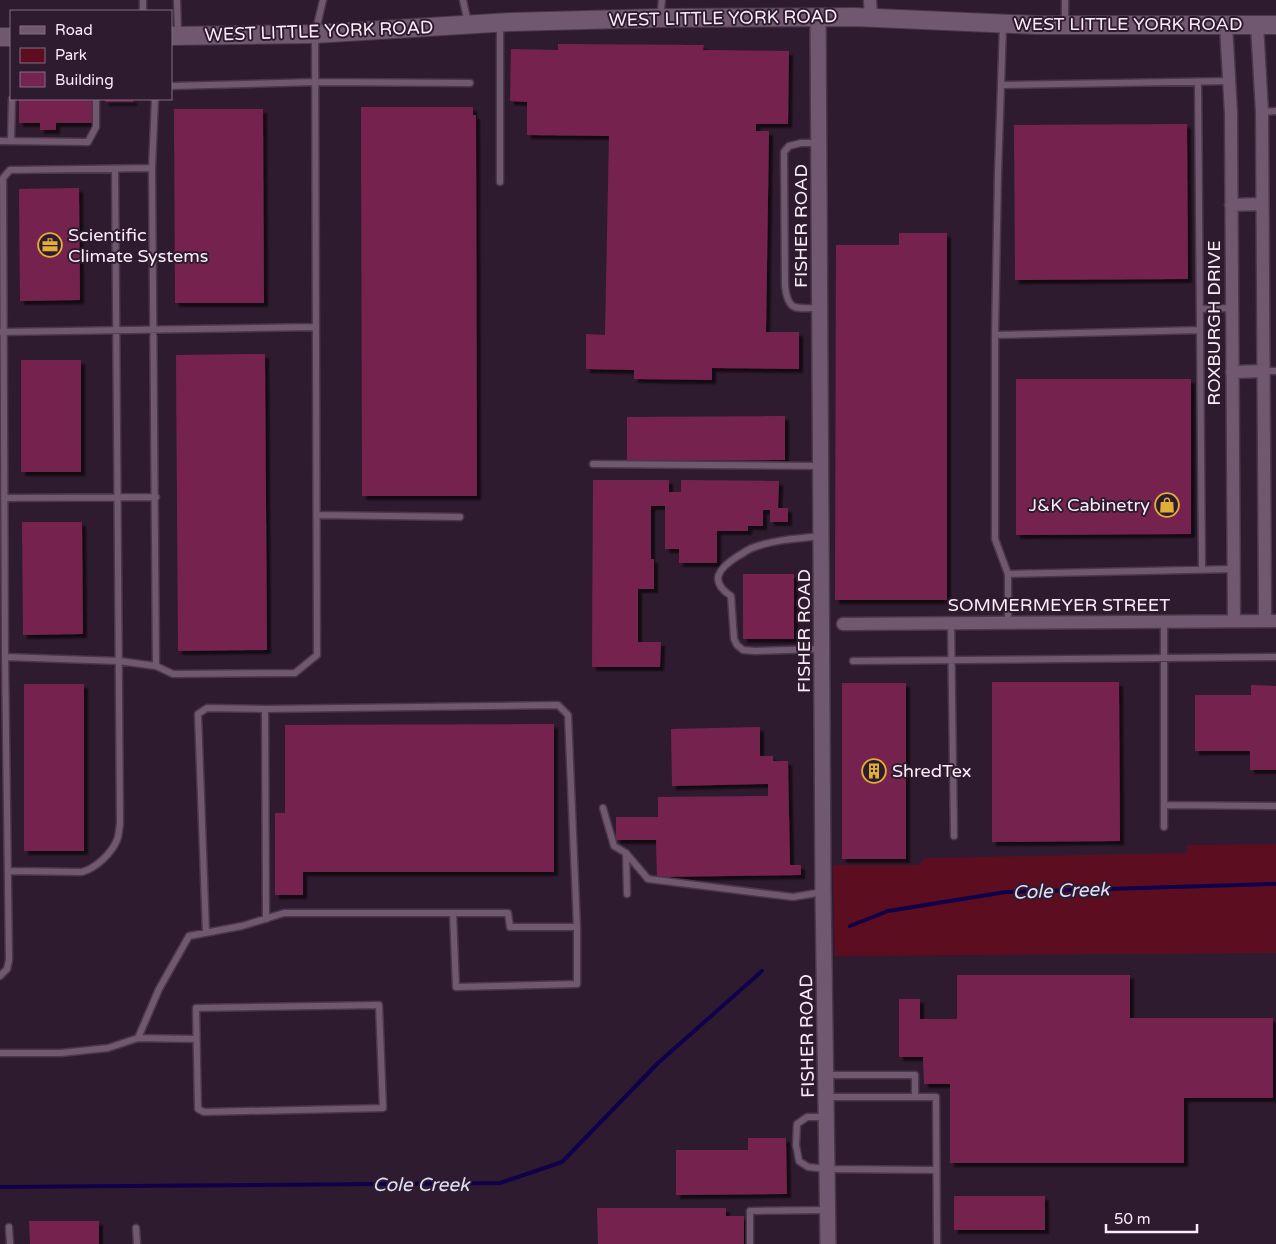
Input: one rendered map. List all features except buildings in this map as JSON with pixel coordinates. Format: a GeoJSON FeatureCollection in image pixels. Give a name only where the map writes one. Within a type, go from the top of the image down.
{"type":"FeatureCollection","features":[{"type":"Feature","properties":{"kind":"main road","name":"WEST LITTLE YORK ROAD"},"geometry":{"type":"LineString","coordinates":[[174,36],[315,34],[500,23],[660,18],[818,17],[870,9],[1003,24],[1276,25]]}},
{"type":"Feature","properties":{"kind":"street","name":"FISHER ROAD"},"geometry":{"type":"LineString","coordinates":[[818,17],[823,892],[828,1244]]}},
{"type":"Feature","properties":{"kind":"street","name":"ROXBURGH DRIVE"},"geometry":{"type":"LineString","coordinates":[[1226,25],[1231,205],[1234,621]]}},
{"type":"Feature","properties":{"kind":"street"},"geometry":{"type":"LineString","coordinates":[[1257,25],[1262,112],[1263,372],[1271,621]]}},
{"type":"Feature","properties":{"kind":"street"},"geometry":{"type":"LineString","coordinates":[[1231,205],[1262,204]]}},
{"type":"Feature","properties":{"kind":"street"},"geometry":{"type":"LineString","coordinates":[[1232,372],[1263,372]]}},
{"type":"Feature","properties":{"kind":"street","name":"SOMMERMEYER STREET"},"geometry":{"type":"LineString","coordinates":[[843,624],[1271,621]]}},
{"type":"Feature","properties":{"kind":"lane"},"geometry":{"type":"LineString","coordinates":[[174,36],[177,0]]}},
{"type":"Feature","properties":{"kind":"lane"},"geometry":{"type":"LineString","coordinates":[[5,657],[119,661],[156,666],[173,674],[295,673],[317,655],[315,34],[323,0]]}},
{"type":"Feature","properties":{"kind":"lane"},"geometry":{"type":"LineString","coordinates":[[463,0],[468,25]]}},
{"type":"Feature","properties":{"kind":"lane"},"geometry":{"type":"LineString","coordinates":[[660,18],[662,0]]}},
{"type":"Feature","properties":{"kind":"lane"},"geometry":{"type":"LineString","coordinates":[[1065,0],[1065,25]]}},
{"type":"Feature","properties":{"kind":"lane"},"geometry":{"type":"LineString","coordinates":[[500,23],[500,182]]}},
{"type":"Feature","properties":{"kind":"lane"},"geometry":{"type":"LineString","coordinates":[[1003,24],[995,334],[994,538],[1008,574],[1008,623]]}},
{"type":"Feature","properties":{"kind":"lane"},"geometry":{"type":"LineString","coordinates":[[1001,85],[1229,81]]}},
{"type":"Feature","properties":{"kind":"lane"},"geometry":{"type":"LineString","coordinates":[[172,86],[315,82],[470,83]]}},
{"type":"Feature","properties":{"kind":"lane"},"geometry":{"type":"LineString","coordinates":[[1198,82],[1202,570]]}},
{"type":"Feature","properties":{"kind":"lane"},"geometry":{"type":"LineString","coordinates":[[11,141],[12,100]]}},
{"type":"Feature","properties":{"kind":"lane"},"geometry":{"type":"LineString","coordinates":[[0,141],[88,142],[96,127],[96,100]]}},
{"type":"Feature","properties":{"kind":"lane"},"geometry":{"type":"LineString","coordinates":[[154,100],[152,168],[156,666]]}},
{"type":"Feature","properties":{"kind":"lane"},"geometry":{"type":"LineString","coordinates":[[1262,112],[1276,111]]}},
{"type":"Feature","properties":{"kind":"lane"},"geometry":{"type":"LineString","coordinates":[[819,143],[789,146],[784,152],[785,286],[787,301],[797,308],[820,308]]}},
{"type":"Feature","properties":{"kind":"lane"},"geometry":{"type":"LineString","coordinates":[[0,976],[7,969],[9,960],[2,332],[3,178],[10,170],[152,168]]}},
{"type":"Feature","properties":{"kind":"lane"},"geometry":{"type":"LineString","coordinates":[[8,871],[82,872],[92,869],[107,855],[117,840],[120,824],[115,170]]}},
{"type":"Feature","properties":{"kind":"lane"},"geometry":{"type":"LineString","coordinates":[[1200,309],[1232,308]]}},
{"type":"Feature","properties":{"kind":"lane"},"geometry":{"type":"LineString","coordinates":[[2,332],[315,327]]}},
{"type":"Feature","properties":{"kind":"lane"},"geometry":{"type":"LineString","coordinates":[[995,334],[1200,330]]}},
{"type":"Feature","properties":{"kind":"lane"},"geometry":{"type":"LineString","coordinates":[[1263,372],[1276,371]]}},
{"type":"Feature","properties":{"kind":"lane"},"geometry":{"type":"LineString","coordinates":[[593,464],[821,466]]}},
{"type":"Feature","properties":{"kind":"lane"},"geometry":{"type":"LineString","coordinates":[[4,498],[156,497]]}},
{"type":"Feature","properties":{"kind":"lane"},"geometry":{"type":"LineString","coordinates":[[317,515],[460,517]]}},
{"type":"Feature","properties":{"kind":"lane"},"geometry":{"type":"LineString","coordinates":[[822,536],[797,538],[751,548],[721,569],[718,575],[718,585],[731,596],[734,638],[737,645],[744,650],[823,649]]}},
{"type":"Feature","properties":{"kind":"lane"},"geometry":{"type":"LineString","coordinates":[[1008,574],[1234,569]]}},
{"type":"Feature","properties":{"kind":"lane"},"geometry":{"type":"LineString","coordinates":[[1164,622],[1164,827]]}},
{"type":"Feature","properties":{"kind":"lane"},"geometry":{"type":"LineString","coordinates":[[951,623],[954,836]]}},
{"type":"Feature","properties":{"kind":"lane"},"geometry":{"type":"LineString","coordinates":[[853,661],[1276,657]]}},
{"type":"Feature","properties":{"kind":"lane"},"geometry":{"type":"LineString","coordinates":[[206,933],[198,714],[207,708],[265,710],[558,705],[568,715],[578,927],[578,984],[456,987],[452,913]]}},
{"type":"Feature","properties":{"kind":"lane"},"geometry":{"type":"LineString","coordinates":[[265,710],[266,918]]}},
{"type":"Feature","properties":{"kind":"lane"},"geometry":{"type":"LineString","coordinates":[[1164,805],[1276,806]]}},
{"type":"Feature","properties":{"kind":"lane"},"geometry":{"type":"LineString","coordinates":[[603,808],[614,846],[626,853],[648,879],[792,897],[823,892]]}},
{"type":"Feature","properties":{"kind":"lane"},"geometry":{"type":"LineString","coordinates":[[626,853],[627,894]]}},
{"type":"Feature","properties":{"kind":"lane"},"geometry":{"type":"LineString","coordinates":[[138,1038],[159,991],[189,936],[242,926],[284,913],[508,913],[510,927],[578,927]]}},
{"type":"Feature","properties":{"kind":"lane"},"geometry":{"type":"LineString","coordinates":[[379,1005],[384,1108],[204,1112],[198,1109],[196,1040],[196,1008],[379,1005]]}},
{"type":"Feature","properties":{"kind":"lane"},"geometry":{"type":"LineString","coordinates":[[0,1053],[62,1052],[108,1048],[138,1038],[196,1040]]}},
{"type":"Feature","properties":{"kind":"lane"},"geometry":{"type":"LineString","coordinates":[[827,1074],[915,1075],[915,1097]]}},
{"type":"Feature","properties":{"kind":"lane"},"geometry":{"type":"LineString","coordinates":[[827,1097],[936,1097],[937,1244]]}},
{"type":"Feature","properties":{"kind":"lane"},"geometry":{"type":"LineString","coordinates":[[827,1117],[807,1117],[797,1124],[796,1145],[799,1161],[808,1167],[827,1169],[936,1170]]}},
{"type":"Feature","properties":{"kind":"lane"},"geometry":{"type":"LineString","coordinates":[[750,1244],[750,1211],[828,1210]]}},
{"type":"Feature","properties":{"kind":"lane"},"geometry":{"type":"LineString","coordinates":[[9,1227],[10,1244]]}},
{"type":"Feature","properties":{"kind":"lane"},"geometry":{"type":"LineString","coordinates":[[136,1228],[136,1244]]}},
{"type":"Feature","properties":{"kind":"green space"},"geometry":{"type":"Polygon","coordinates":[[[1276,844],[1276,953],[835,956],[833,865],[919,865],[925,858],[1187,853],[1187,845],[1276,844]]]}},
{"type":"Feature","properties":{"kind":"waterway","name":"Cole Creek"},"geometry":{"type":"LineString","coordinates":[[850,926],[888,911],[1006,892],[1276,884]]}},
{"type":"Feature","properties":{"kind":"waterway","name":"Cole Creek"},"geometry":{"type":"LineString","coordinates":[[0,1187],[500,1183],[562,1162],[658,1063],[762,971]]}},
{"type":"Feature","properties":{"kind":"place","name":"Scientific Climate Systems"},"geometry":{"type":"Point","coordinates":[50,245]}},
{"type":"Feature","properties":{"kind":"place","name":"J&K Cabinetry"},"geometry":{"type":"Point","coordinates":[1167,505]}},
{"type":"Feature","properties":{"kind":"place","name":"ShredTex"},"geometry":{"type":"Point","coordinates":[874,771]}}]}
